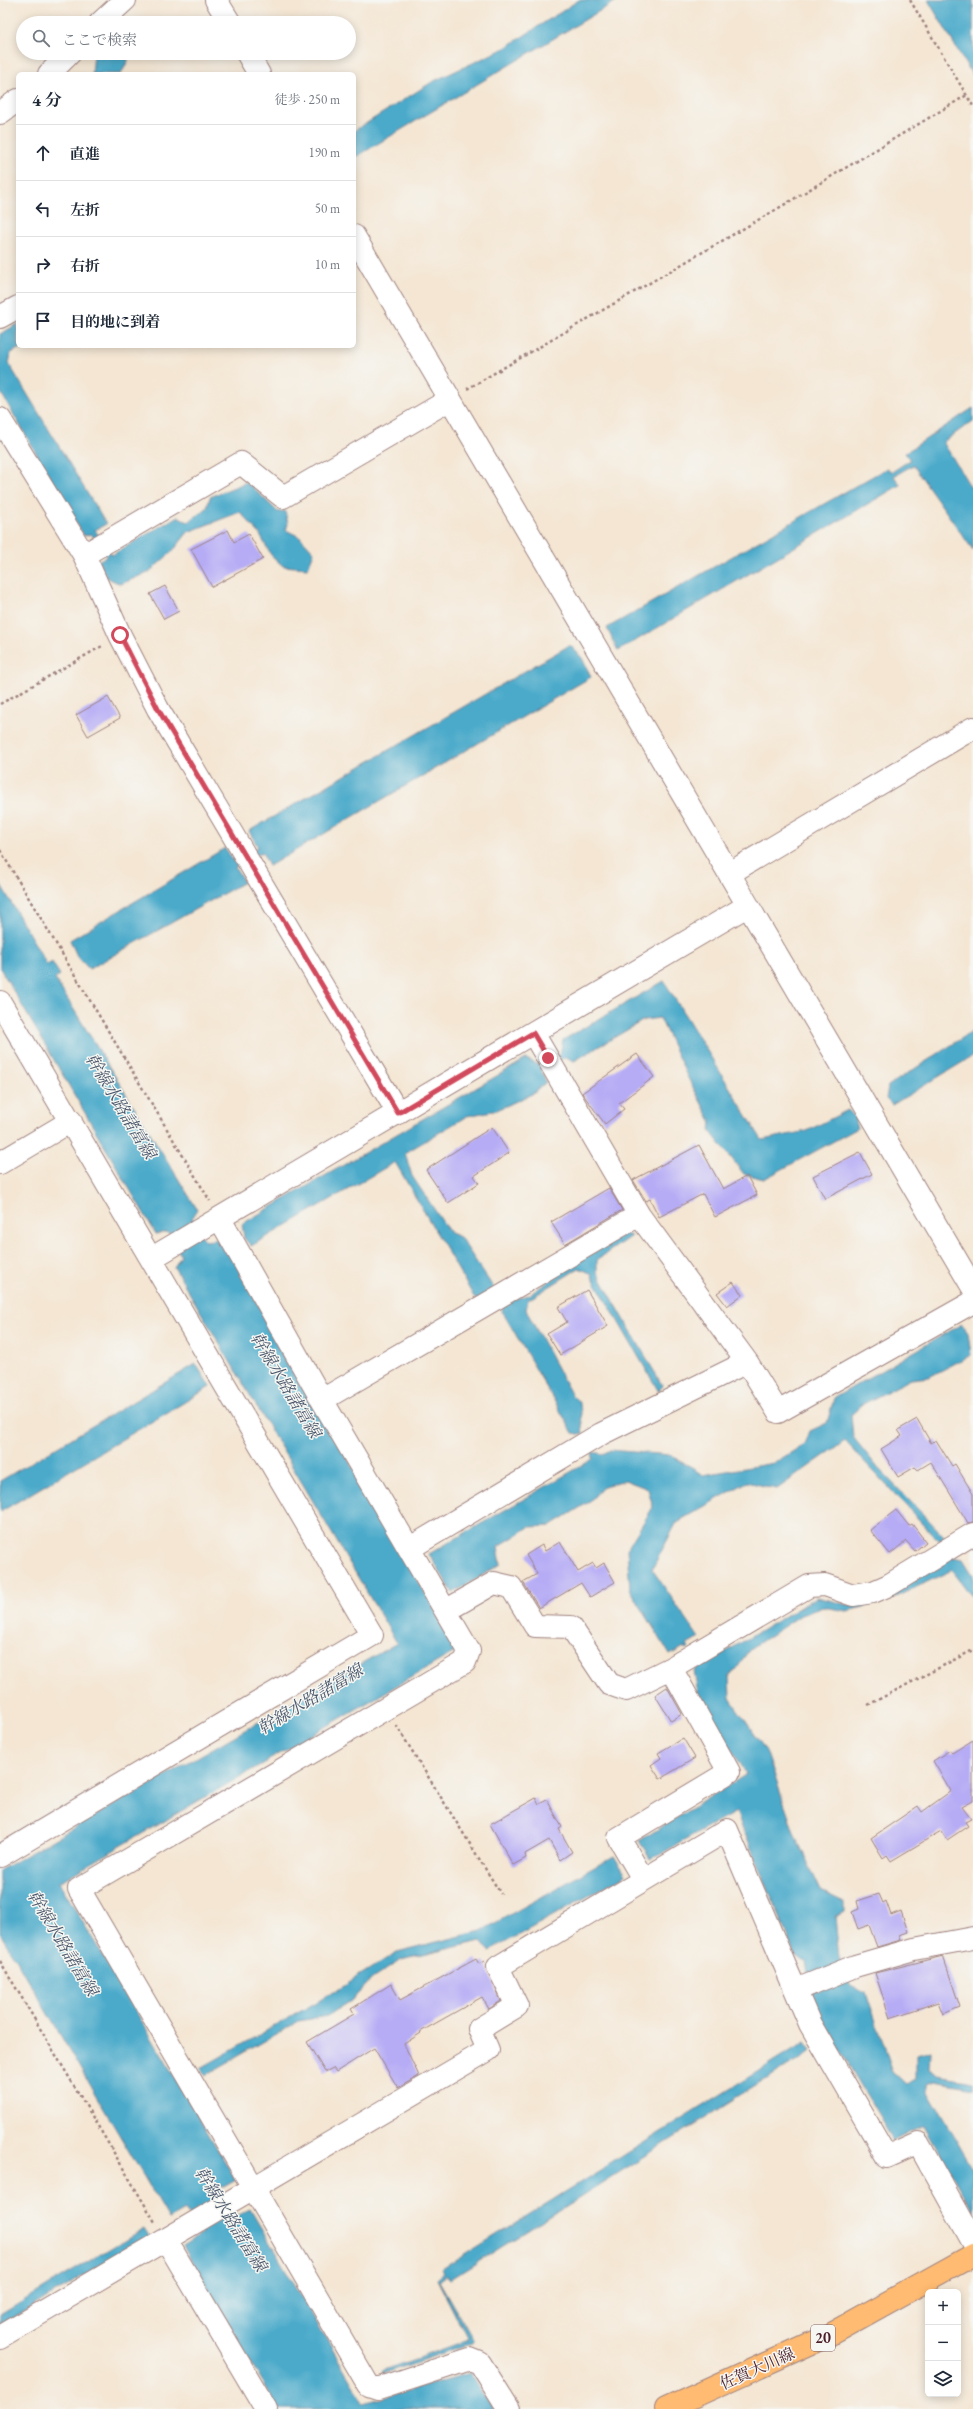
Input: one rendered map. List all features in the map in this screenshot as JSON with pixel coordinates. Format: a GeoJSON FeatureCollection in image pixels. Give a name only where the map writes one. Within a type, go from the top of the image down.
{"type":"FeatureCollection","features":[{"type":"Feature","properties":{"kind":"main road","name":"佐賀大川線"},"geometry":{"type":"LineString","coordinates":[[666,2409],[827,2336],[973,2255]]}},
{"type":"Feature","properties":{"kind":"street"},"geometry":{"type":"LineString","coordinates":[[108,16],[125,0]]}},
{"type":"Feature","properties":{"kind":"street"},"geometry":{"type":"LineString","coordinates":[[216,0],[226,16]]}},
{"type":"Feature","properties":{"kind":"street"},"geometry":{"type":"LineString","coordinates":[[51,72],[63,60]]}},
{"type":"Feature","properties":{"kind":"street"},"geometry":{"type":"LineString","coordinates":[[251,60],[258,72]]}},
{"type":"Feature","properties":{"kind":"street"},"geometry":{"type":"LineString","coordinates":[[0,113],[16,101]]}},
{"type":"Feature","properties":{"kind":"street"},"geometry":{"type":"LineString","coordinates":[[356,239],[449,400],[730,873],[973,1288]]}},
{"type":"Feature","properties":{"kind":"street"},"geometry":{"type":"LineString","coordinates":[[0,317],[16,308]]}},
{"type":"Feature","properties":{"kind":"street"},"geometry":{"type":"LineString","coordinates":[[96,548],[241,463],[283,497],[449,400]]}},
{"type":"Feature","properties":{"kind":"street"},"geometry":{"type":"LineString","coordinates":[[0,419],[96,548],[120,635],[158,709],[398,1113]]}},
{"type":"Feature","properties":{"kind":"street"},"geometry":{"type":"LineString","coordinates":[[730,873],[973,728]]}},
{"type":"Feature","properties":{"kind":"street"},"geometry":{"type":"LineString","coordinates":[[161,1253],[748,906]]}},
{"type":"Feature","properties":{"kind":"street"},"geometry":{"type":"LineString","coordinates":[[0,1002],[71,1121],[161,1253],[372,1635],[0,1856]]}},
{"type":"Feature","properties":{"kind":"street"},"geometry":{"type":"LineString","coordinates":[[533,1033],[639,1215],[747,1362],[778,1412],[973,1302]]}},
{"type":"Feature","properties":{"kind":"street"},"geometry":{"type":"LineString","coordinates":[[0,1163],[71,1121]]}},
{"type":"Feature","properties":{"kind":"street"},"geometry":{"type":"LineString","coordinates":[[322,1400],[639,1215]]}},
{"type":"Feature","properties":{"kind":"street"},"geometry":{"type":"LineString","coordinates":[[212,1223],[322,1400],[447,1610],[469,1651],[465,1662],[79,1889],[369,2386],[378,2389],[470,2358],[480,2363],[508,2409]]}},
{"type":"Feature","properties":{"kind":"street"},"geometry":{"type":"LineString","coordinates":[[410,1548],[602,1434],[747,1362]]}},
{"type":"Feature","properties":{"kind":"street"},"geometry":{"type":"LineString","coordinates":[[447,1610],[494,1583],[511,1587],[535,1626],[571,1627],[609,1684],[626,1690],[671,1668],[809,1586],[825,1585],[853,1595],[873,1592],[889,1585],[973,1534]]}},
{"type":"Feature","properties":{"kind":"street"},"geometry":{"type":"LineString","coordinates":[[643,1879],[619,1838],[729,1772],[671,1668]]}},
{"type":"Feature","properties":{"kind":"street"},"geometry":{"type":"LineString","coordinates":[[0,2338],[190,2226],[231,2200],[488,2050],[478,2029],[517,2006],[498,1967],[727,1830],[810,2024],[887,2157],[918,2143],[973,2242]]}},
{"type":"Feature","properties":{"kind":"street"},"geometry":{"type":"LineString","coordinates":[[796,1990],[855,1966],[914,1949],[973,1938]]}},
{"type":"Feature","properties":{"kind":"street"},"geometry":{"type":"LineString","coordinates":[[166,2240],[266,2409]]}},
{"type":"Feature","properties":{"kind":"path"},"geometry":{"type":"LineString","coordinates":[[910,0],[973,106]]}},
{"type":"Feature","properties":{"kind":"path"},"geometry":{"type":"LineString","coordinates":[[449,400],[777,209],[966,95]]}},
{"type":"Feature","properties":{"kind":"path"},"geometry":{"type":"LineString","coordinates":[[0,704],[120,635]]}},
{"type":"Feature","properties":{"kind":"path"},"geometry":{"type":"LineString","coordinates":[[0,850],[212,1223]]}},
{"type":"Feature","properties":{"kind":"path"},"geometry":{"type":"LineString","coordinates":[[868,1705],[973,1650]]}},
{"type":"Feature","properties":{"kind":"path"},"geometry":{"type":"LineString","coordinates":[[386,1709],[501,1894]]}},
{"type":"Feature","properties":{"kind":"path"},"geometry":{"type":"LineString","coordinates":[[0,1961],[166,2240]]}},
{"type":"Feature","properties":{"kind":"water"},"geometry":{"type":"Polygon","coordinates":[[[579,0],[618,0],[356,157],[356,130],[432,82],[505,48],[579,0]]]}},
{"type":"Feature","properties":{"kind":"water"},"geometry":{"type":"Polygon","coordinates":[[[928,0],[973,0],[973,76],[928,0]]]}},
{"type":"Feature","properties":{"kind":"water"},"geometry":{"type":"Polygon","coordinates":[[[93,60],[128,60],[122,72],[92,72],[93,60]]]}},
{"type":"Feature","properties":{"kind":"water"},"geometry":{"type":"Polygon","coordinates":[[[16,325],[16,348],[20,348],[11,353],[9,364],[106,524],[95,530],[112,555],[178,516],[188,522],[207,508],[210,497],[247,482],[278,512],[285,511],[288,524],[286,530],[300,537],[314,552],[308,568],[283,566],[271,555],[259,533],[240,512],[188,532],[173,551],[149,572],[121,584],[107,578],[98,561],[107,556],[91,534],[84,536],[0,391],[0,334],[16,325]]]}},
{"type":"Feature","properties":{"kind":"water"},"geometry":{"type":"Polygon","coordinates":[[[973,408],[973,421],[943,442],[973,491],[973,550],[913,465],[894,476],[900,485],[618,651],[607,628],[887,468],[892,472],[910,460],[905,453],[973,408]]]}},
{"type":"Feature","properties":{"kind":"water"},"geometry":{"type":"Polygon","coordinates":[[[570,645],[582,658],[591,677],[269,866],[262,852],[235,867],[244,882],[89,969],[77,956],[70,940],[225,848],[234,861],[258,847],[249,831],[570,645]]]}},
{"type":"Feature","properties":{"kind":"water","name":"幹線水路諸富線"},"geometry":{"type":"Polygon","coordinates":[[[0,883],[47,965],[52,962],[60,975],[55,979],[197,1209],[192,1217],[205,1241],[221,1239],[458,1650],[59,1882],[236,2180],[218,2190],[234,2217],[250,2209],[364,2403],[470,2373],[493,2409],[278,2409],[183,2246],[202,2234],[185,2210],[169,2219],[0,1933],[0,1870],[397,1643],[174,1267],[181,1256],[168,1232],[156,1234],[0,968],[0,883]]]}},
{"type":"Feature","properties":{"kind":"water"},"geometry":{"type":"Polygon","coordinates":[[[664,981],[762,1140],[807,1131],[848,1110],[854,1116],[858,1128],[764,1179],[744,1174],[710,1131],[711,1121],[688,1078],[660,1018],[644,1020],[574,1061],[566,1057],[541,1069],[546,1082],[534,1093],[497,1110],[467,1116],[405,1153],[412,1176],[450,1233],[460,1237],[493,1287],[492,1295],[477,1302],[395,1162],[251,1246],[244,1238],[242,1224],[526,1059],[539,1065],[560,1054],[563,1040],[664,981]]]}},
{"type":"Feature","properties":{"kind":"water"},"geometry":{"type":"Polygon","coordinates":[[[973,1031],[973,1056],[892,1105],[886,1099],[888,1086],[973,1031]]]}},
{"type":"Feature","properties":{"kind":"water"},"geometry":{"type":"Polygon","coordinates":[[[625,1234],[631,1236],[597,1260],[597,1272],[662,1385],[659,1392],[590,1273],[579,1268],[528,1300],[526,1310],[571,1394],[580,1403],[583,1435],[573,1433],[502,1311],[504,1302],[529,1295],[574,1264],[625,1234]]]}},
{"type":"Feature","properties":{"kind":"water"},"geometry":{"type":"Polygon","coordinates":[[[962,1324],[968,1333],[971,1355],[929,1377],[911,1379],[863,1404],[851,1415],[853,1437],[878,1468],[945,1537],[939,1541],[845,1441],[777,1489],[747,1482],[677,1522],[652,1569],[699,1638],[687,1645],[689,1648],[685,1649],[684,1647],[670,1655],[630,1589],[627,1549],[653,1507],[648,1489],[625,1480],[604,1486],[589,1502],[550,1526],[529,1527],[498,1547],[501,1564],[453,1593],[429,1554],[593,1459],[592,1452],[603,1454],[610,1450],[670,1455],[703,1475],[774,1463],[805,1444],[810,1431],[827,1423],[834,1398],[962,1324]]]}},
{"type":"Feature","properties":{"kind":"water"},"geometry":{"type":"Polygon","coordinates":[[[196,1364],[210,1387],[0,1512],[0,1481],[196,1364]]]}},
{"type":"Feature","properties":{"kind":"water"},"geometry":{"type":"Polygon","coordinates":[[[949,1556],[963,1559],[973,1575],[973,1598],[952,1570],[887,1601],[847,1611],[823,1607],[801,1615],[750,1649],[729,1678],[730,1698],[766,1751],[795,1835],[821,1891],[844,1902],[844,1911],[835,1916],[839,1957],[850,1985],[866,1992],[893,2072],[906,2084],[916,2079],[916,2055],[930,2051],[929,2070],[938,2076],[973,2082],[973,2088],[935,2081],[928,2084],[928,2092],[973,2169],[973,2212],[924,2126],[894,2141],[816,2010],[806,1963],[796,1956],[736,1812],[651,1859],[639,1841],[747,1774],[699,1698],[694,1671],[817,1597],[849,1605],[949,1556]]]}},
{"type":"Feature","properties":{"kind":"water"},"geometry":{"type":"Polygon","coordinates":[[[614,1856],[626,1875],[490,1951],[481,1941],[401,1960],[372,1979],[351,2001],[327,2016],[299,2021],[206,2075],[201,2068],[317,2002],[397,1952],[481,1931],[614,1856]]]}},
{"type":"Feature","properties":{"kind":"water"},"geometry":{"type":"Polygon","coordinates":[[[805,2042],[811,2051],[451,2279],[447,2275],[439,2281],[474,2342],[383,2374],[382,2371],[468,2340],[437,2279],[444,2273],[442,2269],[805,2042]]]}},
{"type":"Feature","properties":{"kind":"water"},"geometry":{"type":"Polygon","coordinates":[[[144,2228],[149,2236],[0,2326],[0,2315],[144,2228]]]}},
{"type":"Feature","properties":{"kind":"building"},"geometry":{"type":"Polygon","coordinates":[[[228,530],[234,542],[249,534],[263,559],[212,587],[191,549],[228,530]]]}},
{"type":"Feature","properties":{"kind":"building"},"geometry":{"type":"Polygon","coordinates":[[[165,586],[179,611],[164,619],[150,594],[165,586]]]}},
{"type":"Feature","properties":{"kind":"building"},"geometry":{"type":"Polygon","coordinates":[[[108,697],[120,718],[88,736],[76,715],[108,697]]]}},
{"type":"Feature","properties":{"kind":"building"},"geometry":{"type":"Polygon","coordinates":[[[637,1054],[654,1077],[619,1103],[624,1109],[605,1124],[582,1093],[637,1054]]]}},
{"type":"Feature","properties":{"kind":"building"},"geometry":{"type":"Polygon","coordinates":[[[492,1127],[509,1153],[474,1176],[479,1183],[448,1203],[426,1170],[492,1127]]]}},
{"type":"Feature","properties":{"kind":"building"},"geometry":{"type":"Polygon","coordinates":[[[699,1145],[723,1189],[747,1176],[757,1195],[715,1217],[703,1194],[659,1217],[650,1199],[646,1201],[633,1180],[699,1145]]]}},
{"type":"Feature","properties":{"kind":"building"},"geometry":{"type":"Polygon","coordinates":[[[860,1152],[872,1174],[825,1199],[813,1176],[860,1152]]]}},
{"type":"Feature","properties":{"kind":"building"},"geometry":{"type":"Polygon","coordinates":[[[609,1188],[622,1210],[565,1244],[551,1222],[609,1188]]]}},
{"type":"Feature","properties":{"kind":"building"},"geometry":{"type":"Polygon","coordinates":[[[733,1282],[742,1295],[727,1306],[717,1293],[733,1282]]]}},
{"type":"Feature","properties":{"kind":"building"},"geometry":{"type":"Polygon","coordinates":[[[587,1290],[608,1326],[560,1355],[547,1334],[567,1322],[558,1307],[587,1290]]]}},
{"type":"Feature","properties":{"kind":"building"},"geometry":{"type":"Polygon","coordinates":[[[917,1419],[931,1443],[936,1440],[952,1466],[955,1464],[973,1494],[973,1522],[968,1523],[931,1462],[918,1470],[915,1467],[898,1477],[881,1449],[902,1436],[898,1430],[917,1419]]]}},
{"type":"Feature","properties":{"kind":"building"},"geometry":{"type":"Polygon","coordinates":[[[896,1510],[909,1526],[912,1524],[926,1542],[915,1551],[906,1541],[890,1554],[870,1530],[896,1510]]]}},
{"type":"Feature","properties":{"kind":"building"},"geometry":{"type":"Polygon","coordinates":[[[560,1542],[578,1572],[593,1563],[596,1568],[604,1563],[615,1582],[590,1597],[581,1583],[539,1608],[523,1582],[537,1574],[526,1555],[542,1545],[545,1551],[560,1542]]]}},
{"type":"Feature","properties":{"kind":"building"},"geometry":{"type":"Polygon","coordinates":[[[667,1687],[682,1714],[671,1721],[655,1695],[667,1687]]]}},
{"type":"Feature","properties":{"kind":"building"},"geometry":{"type":"Polygon","coordinates":[[[683,1738],[695,1758],[660,1779],[651,1765],[661,1758],[658,1753],[683,1738]]]}},
{"type":"Feature","properties":{"kind":"building"},"geometry":{"type":"Polygon","coordinates":[[[973,1740],[973,1801],[962,1807],[971,1819],[965,1822],[968,1826],[947,1840],[941,1831],[891,1861],[887,1855],[883,1858],[871,1838],[918,1806],[922,1812],[951,1791],[933,1761],[950,1750],[952,1753],[973,1740]]]}},
{"type":"Feature","properties":{"kind":"building"},"geometry":{"type":"Polygon","coordinates":[[[536,1798],[539,1804],[547,1800],[562,1827],[559,1829],[572,1852],[560,1860],[549,1840],[525,1854],[526,1858],[513,1865],[490,1824],[536,1798]]]}},
{"type":"Feature","properties":{"kind":"building"},"geometry":{"type":"Polygon","coordinates":[[[879,1894],[883,1903],[886,1901],[891,1915],[901,1911],[908,1932],[899,1935],[901,1940],[877,1947],[869,1925],[858,1929],[852,1912],[859,1909],[857,1901],[879,1894]]]}},
{"type":"Feature","properties":{"kind":"building"},"geometry":{"type":"Polygon","coordinates":[[[943,1956],[960,2007],[943,2014],[938,2002],[890,2018],[875,1973],[943,1956]]]}},
{"type":"Feature","properties":{"kind":"building"},"geometry":{"type":"Polygon","coordinates":[[[476,1959],[479,1964],[484,1961],[501,2001],[489,2009],[482,1997],[420,2032],[421,2033],[404,2044],[419,2076],[398,2088],[374,2048],[336,2072],[333,2068],[325,2072],[307,2042],[354,2014],[351,2009],[391,1984],[400,2000],[476,1959]]]}},
{"type":"Feature","properties":{"kind":"route"},"geometry":{"type":"LineString","coordinates":[[120,635],[158,709],[398,1113],[533,1033],[548,1058]]}}]}
